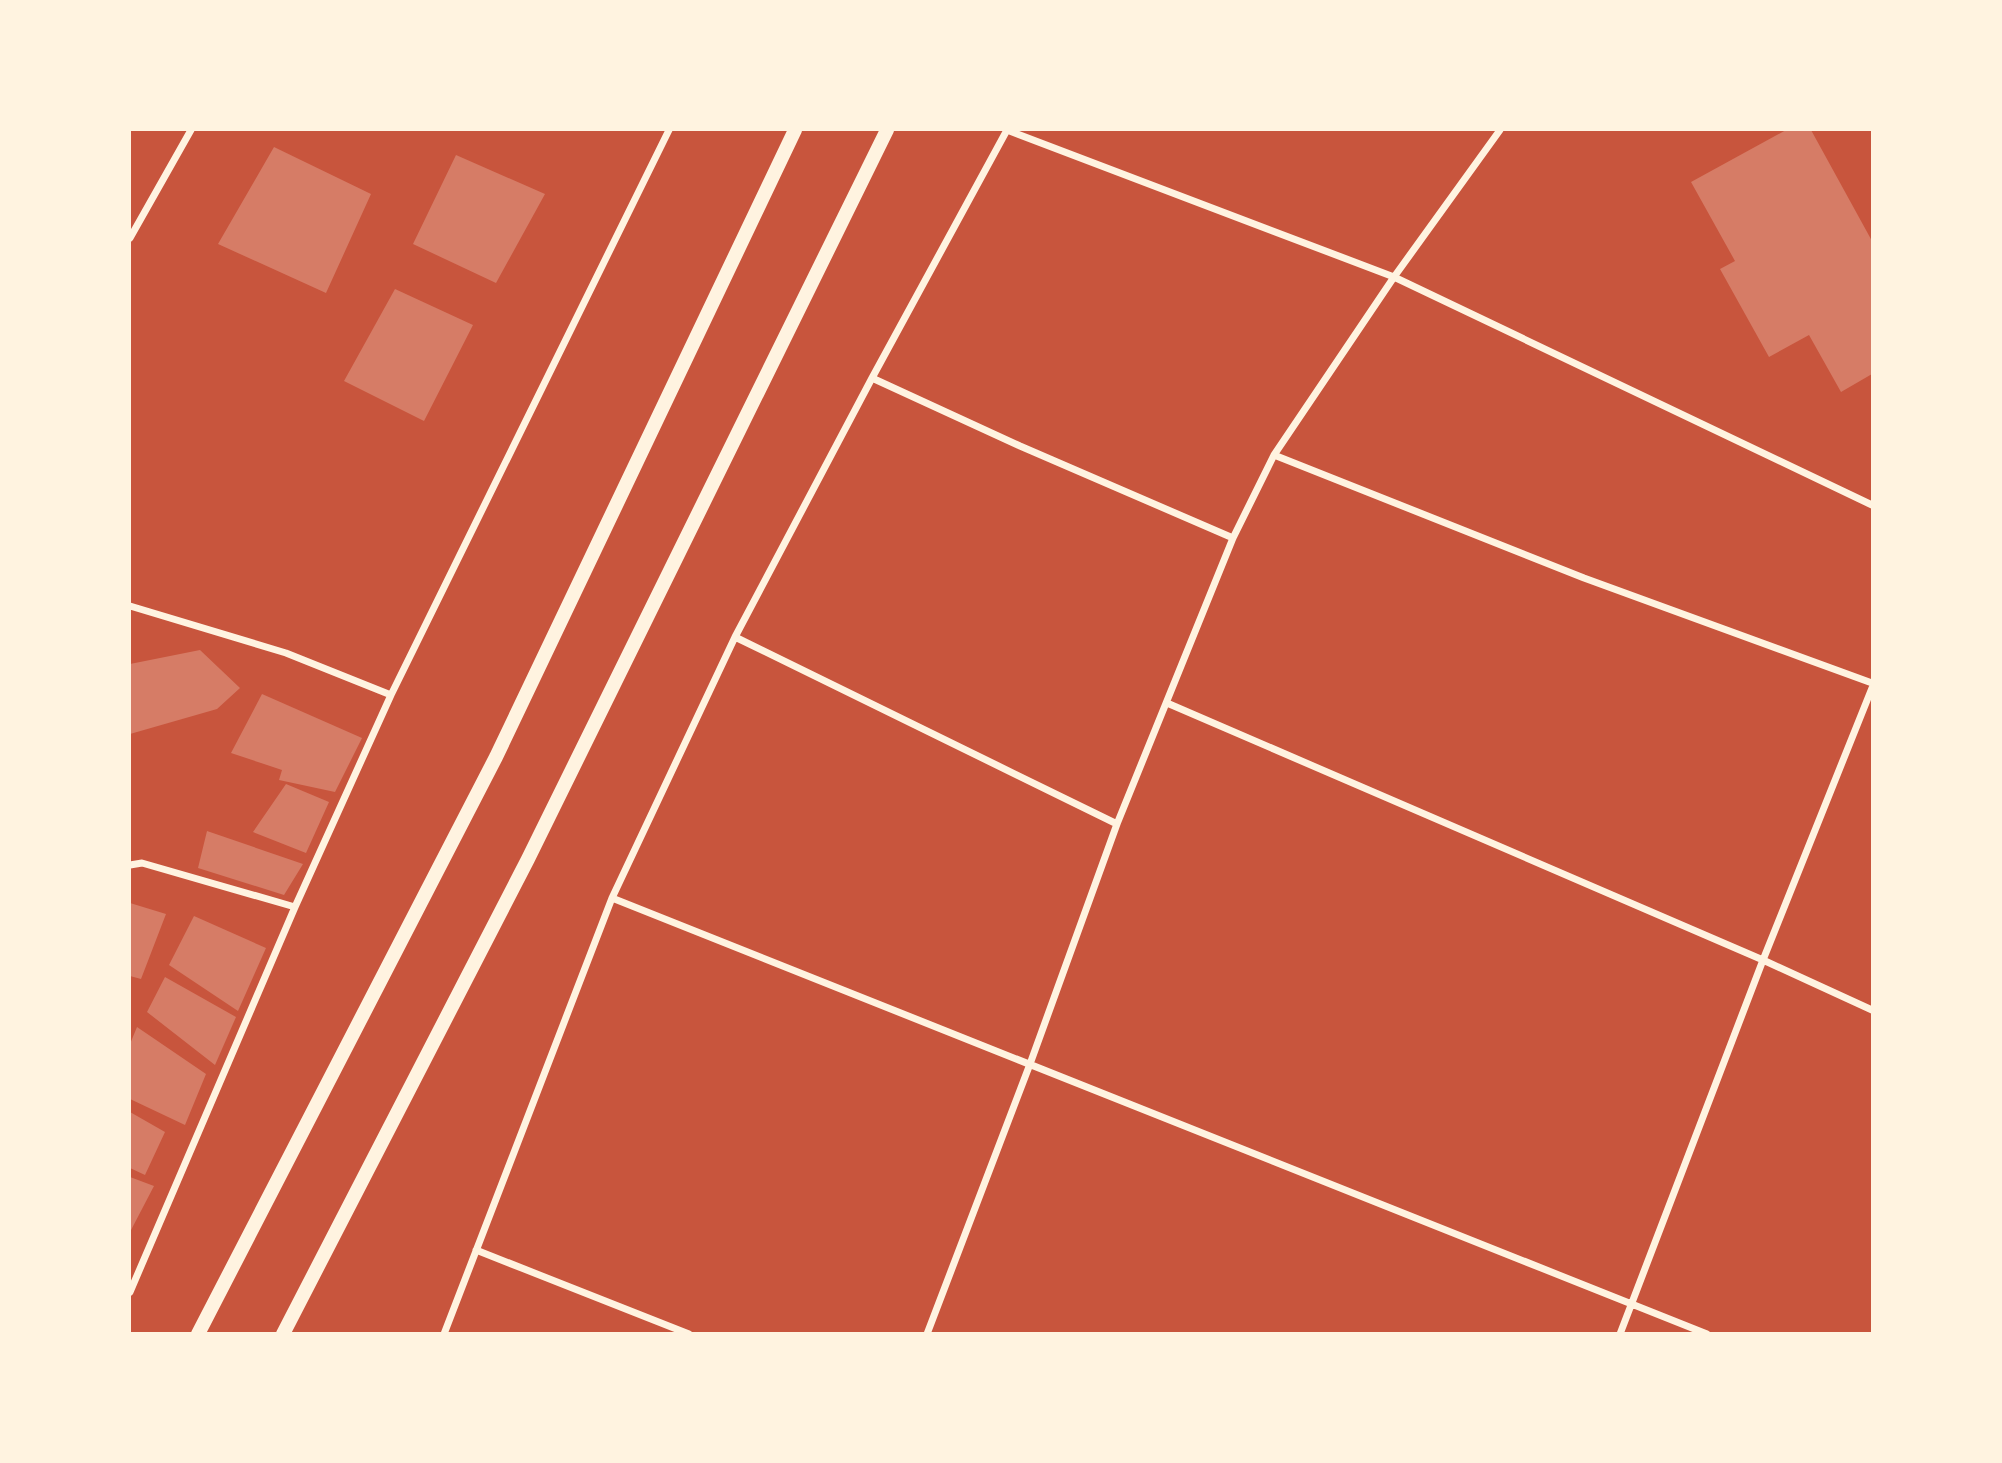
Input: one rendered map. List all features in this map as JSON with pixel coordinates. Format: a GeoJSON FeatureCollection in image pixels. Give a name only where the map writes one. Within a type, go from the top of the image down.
{"type":"FeatureCollection","features":[{"type":"Feature","properties":{"kind":"main road"},"geometry":{"type":"LineString","coordinates":[[198,1334],[496,757],[795,130]]}},
{"type":"Feature","properties":{"kind":"main road"},"geometry":{"type":"LineString","coordinates":[[283,1334],[528,859],[887,130]]}},
{"type":"Feature","properties":{"kind":"street"},"geometry":{"type":"LineString","coordinates":[[130,238],[191,130]]}},
{"type":"Feature","properties":{"kind":"street"},"geometry":{"type":"LineString","coordinates":[[130,1292],[295,907],[391,695],[669,130]]}},
{"type":"Feature","properties":{"kind":"street"},"geometry":{"type":"LineString","coordinates":[[444,1334],[612,898],[735,637],[1007,130],[1394,277],[1872,505]]}},
{"type":"Feature","properties":{"kind":"street"},"geometry":{"type":"LineString","coordinates":[[926,1334],[1030,1064],[1117,824],[1233,538],[1273,455],[1394,277],[1500,130]]}},
{"type":"Feature","properties":{"kind":"street"},"geometry":{"type":"LineString","coordinates":[[872,378],[1020,446],[1233,538]]}},
{"type":"Feature","properties":{"kind":"street"},"geometry":{"type":"LineString","coordinates":[[1273,455],[1584,578],[1872,683]]}},
{"type":"Feature","properties":{"kind":"street"},"geometry":{"type":"LineString","coordinates":[[130,606],[286,653],[391,695]]}},
{"type":"Feature","properties":{"kind":"street"},"geometry":{"type":"LineString","coordinates":[[735,637],[1117,824]]}},
{"type":"Feature","properties":{"kind":"street"},"geometry":{"type":"LineString","coordinates":[[1620,1334],[1763,960],[1872,688]]}},
{"type":"Feature","properties":{"kind":"street"},"geometry":{"type":"LineString","coordinates":[[1167,703],[1763,960],[1872,1010]]}},
{"type":"Feature","properties":{"kind":"street"},"geometry":{"type":"LineString","coordinates":[[130,865],[142,863],[295,907]]}},
{"type":"Feature","properties":{"kind":"street"},"geometry":{"type":"LineString","coordinates":[[612,898],[1707,1334]]}},
{"type":"Feature","properties":{"kind":"street"},"geometry":{"type":"LineString","coordinates":[[476,1250],[689,1334]]}},
{"type":"Feature","properties":{"kind":"building"},"geometry":{"type":"Polygon","coordinates":[[[1786,130],[1811,130],[1872,241],[1872,374],[1841,392],[1809,335],[1769,357],[1720,269],[1735,261],[1691,182],[1786,130]]]}},
{"type":"Feature","properties":{"kind":"building"},"geometry":{"type":"Polygon","coordinates":[[[274,147],[371,194],[326,293],[218,244],[274,147]]]}},
{"type":"Feature","properties":{"kind":"building"},"geometry":{"type":"Polygon","coordinates":[[[456,155],[545,194],[496,283],[413,244],[456,155]]]}},
{"type":"Feature","properties":{"kind":"building"},"geometry":{"type":"Polygon","coordinates":[[[395,289],[473,325],[424,421],[344,381],[395,289]]]}},
{"type":"Feature","properties":{"kind":"building"},"geometry":{"type":"Polygon","coordinates":[[[200,650],[240,688],[217,709],[130,734],[130,664],[200,650]]]}},
{"type":"Feature","properties":{"kind":"building"},"geometry":{"type":"Polygon","coordinates":[[[262,694],[362,738],[335,792],[279,780],[282,770],[231,753],[262,694]]]}},
{"type":"Feature","properties":{"kind":"building"},"geometry":{"type":"Polygon","coordinates":[[[286,784],[329,802],[306,853],[253,832],[286,784]]]}},
{"type":"Feature","properties":{"kind":"building"},"geometry":{"type":"Polygon","coordinates":[[[207,831],[303,864],[284,895],[198,868],[207,831]]]}},
{"type":"Feature","properties":{"kind":"building"},"geometry":{"type":"Polygon","coordinates":[[[130,903],[166,914],[141,979],[130,976],[130,903]]]}},
{"type":"Feature","properties":{"kind":"building"},"geometry":{"type":"Polygon","coordinates":[[[194,916],[266,948],[238,1011],[169,965],[194,916]]]}},
{"type":"Feature","properties":{"kind":"building"},"geometry":{"type":"Polygon","coordinates":[[[165,977],[236,1017],[215,1065],[147,1012],[165,977]]]}},
{"type":"Feature","properties":{"kind":"building"},"geometry":{"type":"Polygon","coordinates":[[[137,1027],[206,1074],[185,1125],[130,1099],[130,1044],[137,1027]]]}},
{"type":"Feature","properties":{"kind":"building"},"geometry":{"type":"Polygon","coordinates":[[[130,1112],[165,1132],[145,1175],[130,1168],[130,1112]]]}},
{"type":"Feature","properties":{"kind":"building"},"geometry":{"type":"Polygon","coordinates":[[[130,1177],[154,1186],[130,1232],[130,1177]]]}}]}
